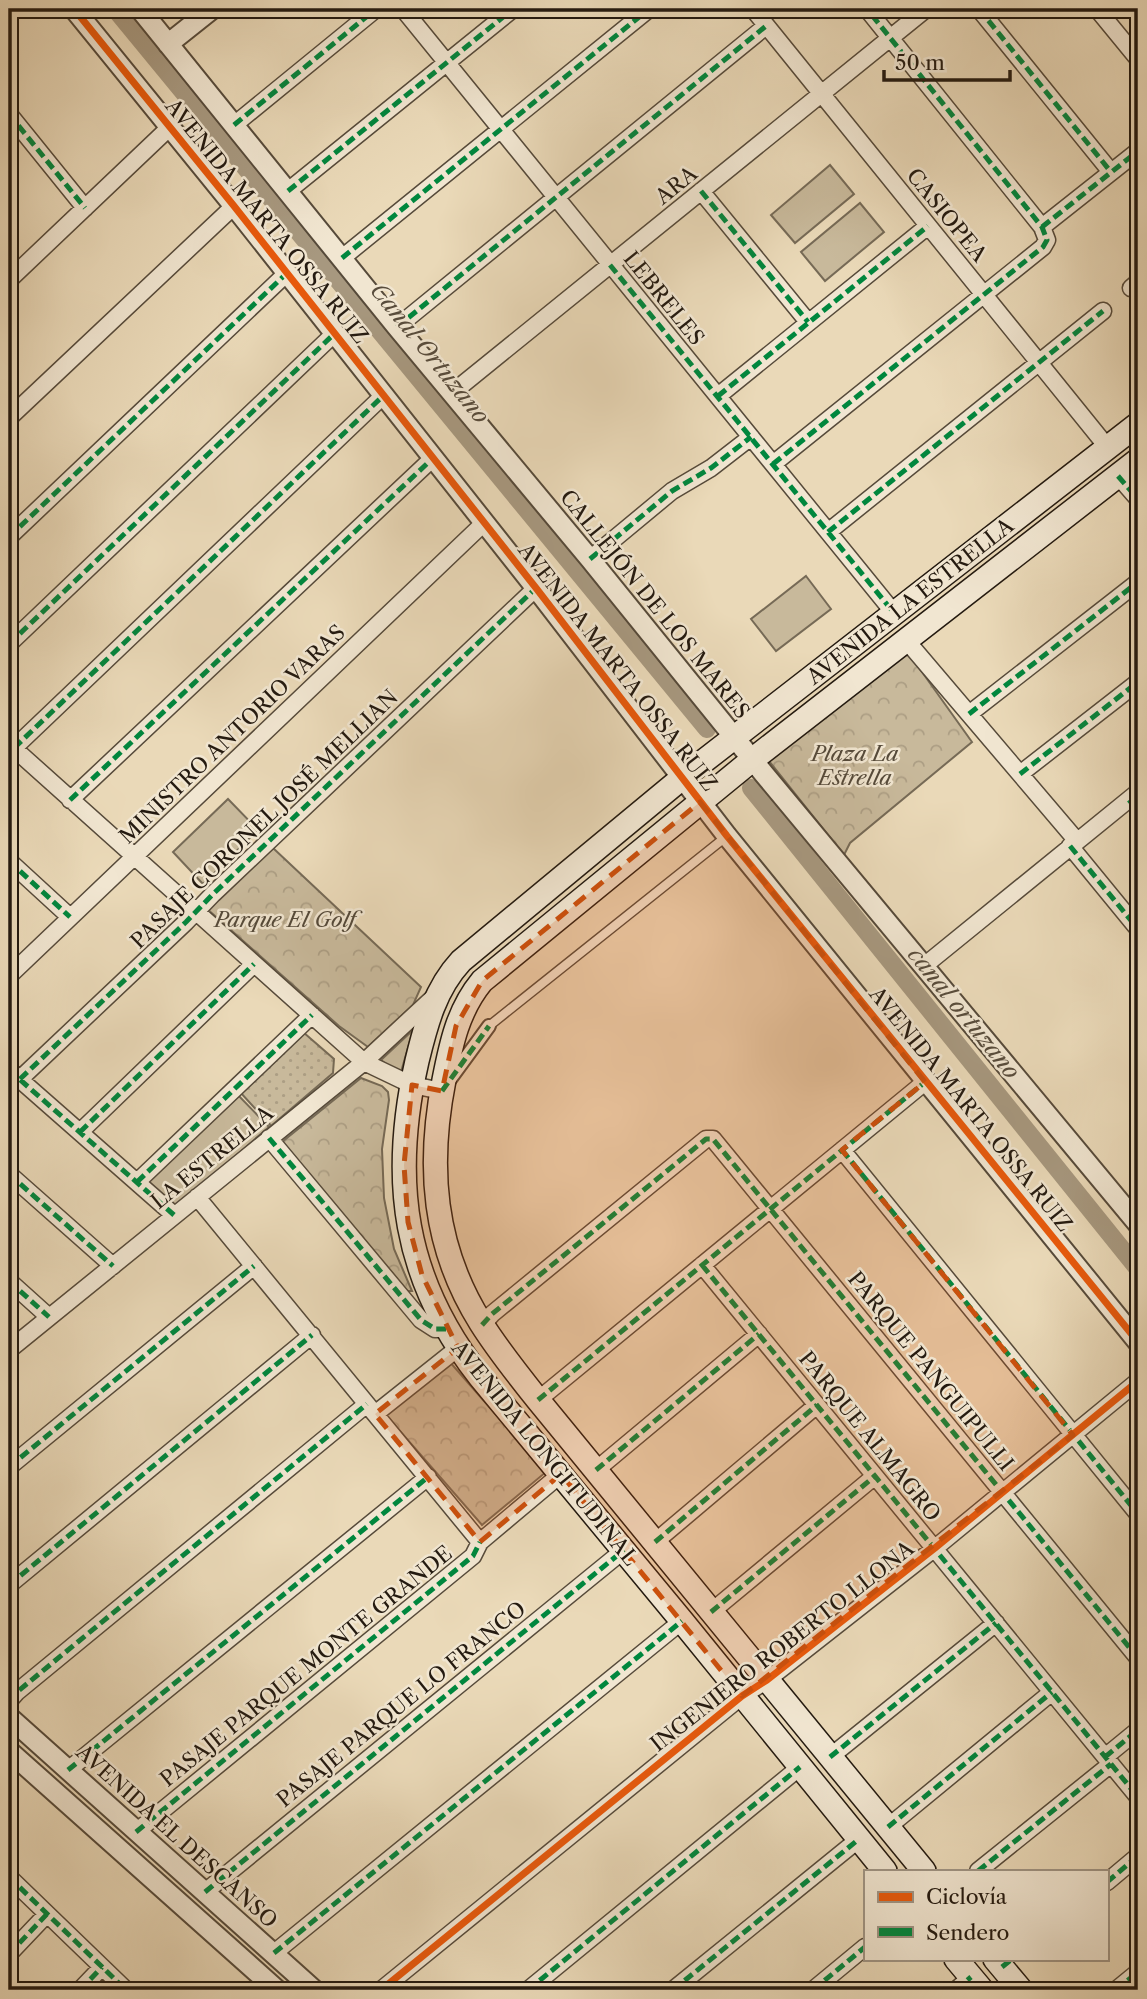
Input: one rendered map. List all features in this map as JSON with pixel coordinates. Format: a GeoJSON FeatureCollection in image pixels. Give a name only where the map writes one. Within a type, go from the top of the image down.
{"type":"FeatureCollection","features":[{"type":"Feature","properties":{"kind":"main road","name":"AVENIDA LA ESTRELLA"},"geometry":{"type":"LineString","coordinates":[[682,778],[1138,424]]}},
{"type":"Feature","properties":{"kind":"main road","name":"AVENIDA LA ESTRELLA"},"geometry":{"type":"LineString","coordinates":[[700,802],[1138,460]]}},
{"type":"Feature","properties":{"kind":"main road","name":"AVENIDA LONGITUDINAL"},"geometry":{"type":"LineString","coordinates":[[682,778],[474,949],[454,968],[438,993],[422,1041],[405,1135],[408,1222],[422,1275],[452,1338],[480,1377],[884,1870]]}},
{"type":"Feature","properties":{"kind":"main road","name":"AVENIDA LONGITUDINAL"},"geometry":{"type":"LineString","coordinates":[[700,802],[482,981],[470,998],[456,1026],[435,1137],[434,1164],[439,1218],[454,1268],[467,1297],[500,1352],[923,1870]]}},
{"type":"Feature","properties":{"kind":"main road"},"geometry":{"type":"LineString","coordinates":[[957,1960],[970,1986]]}},
{"type":"Feature","properties":{"kind":"main road"},"geometry":{"type":"LineString","coordinates":[[1003,1961],[1021,1990]]}},
{"type":"Feature","properties":{"kind":"street","name":"AVENIDA MARTA OSSA RUIZ"},"geometry":{"type":"LineString","coordinates":[[74,9],[287,272],[727,836],[1138,1342]]}},
{"type":"Feature","properties":{"kind":"street","name":"CALLEJÓN DE LOS MARES"},"geometry":{"type":"LineString","coordinates":[[140,9],[752,760],[1138,1224]]}},
{"type":"Feature","properties":{"kind":"street"},"geometry":{"type":"LineString","coordinates":[[168,44],[212,9]]}},
{"type":"Feature","properties":{"kind":"street"},"geometry":{"type":"LineString","coordinates":[[234,125],[376,9]]}},
{"type":"Feature","properties":{"kind":"street","name":"LEBRELES"},"geometry":{"type":"LineString","coordinates":[[403,9],[894,613]]}},
{"type":"Feature","properties":{"kind":"street"},"geometry":{"type":"LineString","coordinates":[[288,191],[513,9]]}},
{"type":"Feature","properties":{"kind":"street"},"geometry":{"type":"LineString","coordinates":[[342,258],[649,9]]}},
{"type":"Feature","properties":{"kind":"street","name":"CASIOPEA"},"geometry":{"type":"LineString","coordinates":[[753,9],[1108,448]]}},
{"type":"Feature","properties":{"kind":"street"},"geometry":{"type":"LineString","coordinates":[[773,464],[1043,247],[1044,234],[867,9]]}},
{"type":"Feature","properties":{"kind":"street","name":"ARA"},"geometry":{"type":"LineString","coordinates":[[452,393],[926,9]]}},
{"type":"Feature","properties":{"kind":"street"},"geometry":{"type":"LineString","coordinates":[[979,9],[1111,172]]}},
{"type":"Feature","properties":{"kind":"street"},"geometry":{"type":"LineString","coordinates":[[1097,9],[1138,59]]}},
{"type":"Feature","properties":{"kind":"street"},"geometry":{"type":"LineString","coordinates":[[397,327],[766,26]]}},
{"type":"Feature","properties":{"kind":"street"},"geometry":{"type":"LineString","coordinates":[[12,126],[85,208]]}},
{"type":"Feature","properties":{"kind":"street"},"geometry":{"type":"LineString","coordinates":[[9,281],[170,127]]}},
{"type":"Feature","properties":{"kind":"street"},"geometry":{"type":"LineString","coordinates":[[1044,234],[1111,172],[1138,151]]}},
{"type":"Feature","properties":{"kind":"street"},"geometry":{"type":"LineString","coordinates":[[701,191],[808,323]]}},
{"type":"Feature","properties":{"kind":"street"},"geometry":{"type":"LineString","coordinates":[[9,418],[234,206]]}},
{"type":"Feature","properties":{"kind":"street"},"geometry":{"type":"LineString","coordinates":[[718,396],[928,226]]}},
{"type":"Feature","properties":{"kind":"street"},"geometry":{"type":"LineString","coordinates":[[9,537],[287,272]]}},
{"type":"Feature","properties":{"kind":"street"},"geometry":{"type":"LineString","coordinates":[[828,532],[1103,311]]}},
{"type":"Feature","properties":{"kind":"street"},"geometry":{"type":"LineString","coordinates":[[9,644],[335,333]]}},
{"type":"Feature","properties":{"kind":"street"},"geometry":{"type":"LineString","coordinates":[[384,396],[11,746],[364,1062],[412,1085],[442,1091],[489,1026]]}},
{"type":"Feature","properties":{"kind":"street"},"geometry":{"type":"LineString","coordinates":[[590,559],[672,491],[711,468],[751,437]]}},
{"type":"Feature","properties":{"kind":"street"},"geometry":{"type":"LineString","coordinates":[[70,800],[433,458]]}},
{"type":"Feature","properties":{"kind":"street"},"geometry":{"type":"LineString","coordinates":[[1118,476],[1138,499]]}},
{"type":"Feature","properties":{"kind":"street","name":"MINISTRO ANTORIO VARAS"},"geometry":{"type":"LineString","coordinates":[[10,971],[484,523]]}},
{"type":"Feature","properties":{"kind":"street"},"geometry":{"type":"LineString","coordinates":[[969,715],[1138,582]]}},
{"type":"Feature","properties":{"kind":"street","name":"PASAJE CORONEL JOSÉ MELLIAN"},"geometry":{"type":"LineString","coordinates":[[14,1075],[197,912],[536,588]]}},
{"type":"Feature","properties":{"kind":"street"},"geometry":{"type":"LineString","coordinates":[[906,640],[1020,774],[1138,929]]}},
{"type":"Feature","properties":{"kind":"street"},"geometry":{"type":"LineString","coordinates":[[1020,774],[1138,682]]}},
{"type":"Feature","properties":{"kind":"street"},"geometry":{"type":"LineString","coordinates":[[924,966],[1074,843],[1135,801]]}},
{"type":"Feature","properties":{"kind":"street"},"geometry":{"type":"LineString","coordinates":[[9,861],[70,917]]}},
{"type":"Feature","properties":{"kind":"street"},"geometry":{"type":"LineString","coordinates":[[80,1132],[254,964]]}},
{"type":"Feature","properties":{"kind":"street","name":"LA ESTRELLA"},"geometry":{"type":"LineString","coordinates":[[9,1350],[364,1062],[438,993]]}},
{"type":"Feature","properties":{"kind":"street"},"geometry":{"type":"LineString","coordinates":[[137,1182],[312,1014]]}},
{"type":"Feature","properties":{"kind":"street"},"geometry":{"type":"LineString","coordinates":[[14,1075],[174,1215]]}},
{"type":"Feature","properties":{"kind":"street"},"geometry":{"type":"LineString","coordinates":[[538,1400],[925,1082]]}},
{"type":"Feature","properties":{"kind":"street"},"geometry":{"type":"LineString","coordinates":[[9,1701],[371,1409],[452,1338],[421,1320],[269,1138]]}},
{"type":"Feature","properties":{"kind":"street","name":"PARQUE PANGUIPULLI"},"geometry":{"type":"LineString","coordinates":[[482,1325],[708,1138],[715,1141],[1138,1658]]}},
{"type":"Feature","properties":{"kind":"street"},"geometry":{"type":"LineString","coordinates":[[842,1150],[1138,1514]]}},
{"type":"Feature","properties":{"kind":"street"},"geometry":{"type":"LineString","coordinates":[[9,1174],[113,1266]]}},
{"type":"Feature","properties":{"kind":"street"},"geometry":{"type":"LineString","coordinates":[[197,1197],[480,1542]]}},
{"type":"Feature","properties":{"kind":"street","name":"PARQUE ALMAGRO"},"geometry":{"type":"LineString","coordinates":[[702,1265],[1138,1797]]}},
{"type":"Feature","properties":{"kind":"street"},"geometry":{"type":"LineString","coordinates":[[9,1467],[254,1266]]}},
{"type":"Feature","properties":{"kind":"street"},"geometry":{"type":"LineString","coordinates":[[9,1281],[49,1317]]}},
{"type":"Feature","properties":{"kind":"street"},"geometry":{"type":"LineString","coordinates":[[596,1470],[759,1334]]}},
{"type":"Feature","properties":{"kind":"street"},"geometry":{"type":"LineString","coordinates":[[9,1585],[312,1335]]}},
{"type":"Feature","properties":{"kind":"street","name":"INGENIERO ROBERTO LLONA"},"geometry":{"type":"LineString","coordinates":[[381,1990],[742,1696],[767,1680],[935,1548],[1138,1381]]}},
{"type":"Feature","properties":{"kind":"street"},"geometry":{"type":"LineString","coordinates":[[654,1542],[817,1405]]}},
{"type":"Feature","properties":{"kind":"street","name":"PASAJE PARQUE MONTE GRANDE"},"geometry":{"type":"LineString","coordinates":[[136,1832],[473,1556],[480,1542],[561,1474]]}},
{"type":"Feature","properties":{"kind":"street"},"geometry":{"type":"LineString","coordinates":[[711,1612],[875,1476]]}},
{"type":"Feature","properties":{"kind":"street"},"geometry":{"type":"LineString","coordinates":[[68,1770],[428,1477]]}},
{"type":"Feature","properties":{"kind":"street","name":"PASAJE PARQUE LO FRANCO"},"geometry":{"type":"LineString","coordinates":[[205,1892],[624,1550]]}},
{"type":"Feature","properties":{"kind":"street"},"geometry":{"type":"LineString","coordinates":[[274,1953],[682,1621]]}},
{"type":"Feature","properties":{"kind":"street"},"geometry":{"type":"LineString","coordinates":[[831,1757],[996,1623]]}},
{"type":"Feature","properties":{"kind":"street"},"geometry":{"type":"LineString","coordinates":[[888,1827],[1052,1692]]}},
{"type":"Feature","properties":{"kind":"street","name":"AVENIDA EL DESCANSO"},"geometry":{"type":"LineString","coordinates":[[9,1717],[311,1989]]}},
{"type":"Feature","properties":{"kind":"street"},"geometry":{"type":"LineString","coordinates":[[979,1870],[1108,1760],[1138,1730]]}},
{"type":"Feature","properties":{"kind":"street"},"geometry":{"type":"LineString","coordinates":[[9,1751],[277,1990]]}},
{"type":"Feature","properties":{"kind":"street"},"geometry":{"type":"LineString","coordinates":[[528,1990],[800,1767]]}},
{"type":"Feature","properties":{"kind":"street"},"geometry":{"type":"LineString","coordinates":[[673,1990],[859,1839]]}},
{"type":"Feature","properties":{"kind":"street"},"geometry":{"type":"LineString","coordinates":[[1108,1881],[1138,1856]]}},
{"type":"Feature","properties":{"kind":"street"},"geometry":{"type":"LineString","coordinates":[[9,1877],[126,1990]]}},
{"type":"Feature","properties":{"kind":"street"},"geometry":{"type":"LineString","coordinates":[[9,1954],[47,1914]]}},
{"type":"Feature","properties":{"kind":"street"},"geometry":{"type":"LineString","coordinates":[[813,1990],[864,1948]]}},
{"type":"Feature","properties":{"kind":"street"},"geometry":{"type":"LineString","coordinates":[[80,1990],[102,1968]]}},
{"type":"Feature","properties":{"kind":"street"},"geometry":{"type":"LineString","coordinates":[[1116,1990],[1138,1972]]}},
{"type":"Feature","properties":{"kind":"lane"},"geometry":{"type":"LineString","coordinates":[[489,1026],[727,836]]}},
{"type":"Feature","properties":{"kind":"highlighted area"},"geometry":{"type":"Polygon","coordinates":[[[700,802],[925,1082],[842,1150],[1073,1435],[742,1696],[561,1474],[480,1542],[375,1414],[458,1348],[422,1275],[408,1222],[404,1165],[412,1085],[442,1091],[456,1026],[482,981],[700,802]]]}},
{"type":"Feature","properties":{"kind":"green space"},"geometry":{"type":"Polygon","coordinates":[[[830,165],[854,194],[795,243],[771,215],[830,165]]]}},
{"type":"Feature","properties":{"kind":"green space"},"geometry":{"type":"Polygon","coordinates":[[[860,203],[884,232],[825,281],[801,252],[860,203]]]}},
{"type":"Feature","properties":{"kind":"green space"},"geometry":{"type":"Polygon","coordinates":[[[806,576],[831,609],[776,651],[751,619],[806,576]]]}},
{"type":"Feature","properties":{"kind":"green space","name":"Plaza La Estrella"},"geometry":{"type":"Polygon","coordinates":[[[907,651],[972,742],[850,843],[844,855],[769,761],[907,651]]]}},
{"type":"Feature","properties":{"kind":"green space"},"geometry":{"type":"Polygon","coordinates":[[[228,799],[258,830],[203,884],[173,852],[228,799]]]}},
{"type":"Feature","properties":{"kind":"green space","name":"Parque El Golf"},"geometry":{"type":"Polygon","coordinates":[[[273,848],[421,987],[413,1005],[368,1047],[339,1026],[206,908],[273,848]]]}},
{"type":"Feature","properties":{"kind":"green space"},"geometry":{"type":"Polygon","coordinates":[[[413,1030],[401,1072],[391,1068],[381,1060],[413,1030]]]}},
{"type":"Feature","properties":{"kind":"green space"},"geometry":{"type":"Polygon","coordinates":[[[303,1032],[334,1059],[333,1073],[271,1126],[240,1092],[303,1032]]]}},
{"type":"Feature","properties":{"kind":"green space"},"geometry":{"type":"Polygon","coordinates":[[[361,1078],[382,1086],[388,1092],[382,1149],[384,1198],[394,1249],[412,1291],[407,1291],[282,1142],[361,1078]]]}},
{"type":"Feature","properties":{"kind":"green space"},"geometry":{"type":"Polygon","coordinates":[[[237,1094],[269,1127],[175,1208],[145,1181],[237,1094]]]}},
{"type":"Feature","properties":{"kind":"green space"},"geometry":{"type":"Polygon","coordinates":[[[449,1361],[546,1472],[482,1525],[385,1414],[449,1361]]]}},
{"type":"Feature","properties":{"kind":"waterway","name":"Canal Ortuzano"},"geometry":{"type":"LineString","coordinates":[[115,9],[707,729]]}},
{"type":"Feature","properties":{"kind":"waterway","name":"canal ortuzano"},"geometry":{"type":"LineString","coordinates":[[751,788],[1138,1269]]}},
{"type":"Feature","properties":{"kind":"marked path"},"geometry":{"type":"LineString","coordinates":[[234,125],[376,9]]}},
{"type":"Feature","properties":{"kind":"marked path"},"geometry":{"type":"LineString","coordinates":[[288,191],[513,9]]}},
{"type":"Feature","properties":{"kind":"marked path"},"geometry":{"type":"LineString","coordinates":[[342,258],[649,9]]}},
{"type":"Feature","properties":{"kind":"marked path"},"geometry":{"type":"LineString","coordinates":[[773,464],[1043,247],[1047,240],[1042,227],[867,9]]}},
{"type":"Feature","properties":{"kind":"marked path"},"geometry":{"type":"LineString","coordinates":[[979,9],[1111,172]]}},
{"type":"Feature","properties":{"kind":"marked path"},"geometry":{"type":"LineString","coordinates":[[397,327],[766,26]]}},
{"type":"Feature","properties":{"kind":"marked path"},"geometry":{"type":"LineString","coordinates":[[9,114],[85,208]]}},
{"type":"Feature","properties":{"kind":"marked path"},"geometry":{"type":"LineString","coordinates":[[1042,227],[1138,151]]}},
{"type":"Feature","properties":{"kind":"marked path"},"geometry":{"type":"LineString","coordinates":[[701,191],[808,322]]}},
{"type":"Feature","properties":{"kind":"marked path"},"geometry":{"type":"LineString","coordinates":[[718,396],[928,226]]}},
{"type":"Feature","properties":{"kind":"marked path"},"geometry":{"type":"LineString","coordinates":[[610,265],[894,613]]}},
{"type":"Feature","properties":{"kind":"marked path"},"geometry":{"type":"LineString","coordinates":[[9,537],[287,273]]}},
{"type":"Feature","properties":{"kind":"marked path"},"geometry":{"type":"LineString","coordinates":[[1131,288],[1138,282]]}},
{"type":"Feature","properties":{"kind":"marked path"},"geometry":{"type":"LineString","coordinates":[[828,532],[1103,311]]}},
{"type":"Feature","properties":{"kind":"marked path"},"geometry":{"type":"LineString","coordinates":[[9,644],[335,333]]}},
{"type":"Feature","properties":{"kind":"marked path"},"geometry":{"type":"LineString","coordinates":[[14,748],[384,395]]}},
{"type":"Feature","properties":{"kind":"marked path"},"geometry":{"type":"LineString","coordinates":[[590,559],[672,491],[711,468],[751,437]]}},
{"type":"Feature","properties":{"kind":"marked path"},"geometry":{"type":"LineString","coordinates":[[70,800],[433,458]]}},
{"type":"Feature","properties":{"kind":"marked path"},"geometry":{"type":"LineString","coordinates":[[1118,476],[1138,499]]}},
{"type":"Feature","properties":{"kind":"marked path"},"geometry":{"type":"LineString","coordinates":[[969,714],[1138,582]]}},
{"type":"Feature","properties":{"kind":"marked path"},"geometry":{"type":"LineString","coordinates":[[20,1079],[536,588]]}},
{"type":"Feature","properties":{"kind":"marked path"},"geometry":{"type":"LineString","coordinates":[[1020,774],[1138,682]]}},
{"type":"Feature","properties":{"kind":"marked path"},"geometry":{"type":"LineString","coordinates":[[1129,800],[1138,811]]}},
{"type":"Feature","properties":{"kind":"marked path"},"geometry":{"type":"LineString","coordinates":[[1070,846],[1138,929]]}},
{"type":"Feature","properties":{"kind":"marked path"},"geometry":{"type":"LineString","coordinates":[[9,861],[70,917]]}},
{"type":"Feature","properties":{"kind":"marked path"},"geometry":{"type":"LineString","coordinates":[[80,1132],[254,964]]}},
{"type":"Feature","properties":{"kind":"marked path"},"geometry":{"type":"LineString","coordinates":[[9,967],[13,971]]}},
{"type":"Feature","properties":{"kind":"marked path"},"geometry":{"type":"LineString","coordinates":[[137,1182],[312,1015]]}},
{"type":"Feature","properties":{"kind":"marked path"},"geometry":{"type":"LineString","coordinates":[[442,1091],[489,1026]]}},
{"type":"Feature","properties":{"kind":"marked path"},"geometry":{"type":"LineString","coordinates":[[9,1070],[174,1215]]}},
{"type":"Feature","properties":{"kind":"marked path"},"geometry":{"type":"LineString","coordinates":[[538,1400],[925,1082]]}},
{"type":"Feature","properties":{"kind":"marked path"},"geometry":{"type":"LineString","coordinates":[[269,1138],[421,1320],[435,1329],[446,1329]]}},
{"type":"Feature","properties":{"kind":"marked path"},"geometry":{"type":"LineString","coordinates":[[482,1325],[706,1139],[713,1139],[1138,1658]]}},
{"type":"Feature","properties":{"kind":"marked path"},"geometry":{"type":"LineString","coordinates":[[842,1150],[1138,1514]]}},
{"type":"Feature","properties":{"kind":"marked path"},"geometry":{"type":"LineString","coordinates":[[9,1174],[113,1266]]}},
{"type":"Feature","properties":{"kind":"marked path"},"geometry":{"type":"LineString","coordinates":[[702,1265],[1138,1797]]}},
{"type":"Feature","properties":{"kind":"marked path"},"geometry":{"type":"LineString","coordinates":[[9,1467],[254,1266]]}},
{"type":"Feature","properties":{"kind":"marked path"},"geometry":{"type":"LineString","coordinates":[[9,1281],[49,1317]]}},
{"type":"Feature","properties":{"kind":"marked path"},"geometry":{"type":"LineString","coordinates":[[596,1470],[759,1334]]}},
{"type":"Feature","properties":{"kind":"marked path"},"geometry":{"type":"LineString","coordinates":[[9,1585],[312,1335]]}},
{"type":"Feature","properties":{"kind":"marked path"},"geometry":{"type":"LineString","coordinates":[[9,1701],[367,1404]]}},
{"type":"Feature","properties":{"kind":"marked path"},"geometry":{"type":"LineString","coordinates":[[655,1542],[817,1405]]}},
{"type":"Feature","properties":{"kind":"marked path"},"geometry":{"type":"LineString","coordinates":[[711,1612],[875,1476]]}},
{"type":"Feature","properties":{"kind":"marked path"},"geometry":{"type":"LineString","coordinates":[[68,1770],[428,1477]]}},
{"type":"Feature","properties":{"kind":"marked path"},"geometry":{"type":"LineString","coordinates":[[136,1832],[473,1556],[480,1542]]}},
{"type":"Feature","properties":{"kind":"marked path"},"geometry":{"type":"LineString","coordinates":[[205,1892],[624,1550]]}},
{"type":"Feature","properties":{"kind":"marked path"},"geometry":{"type":"LineString","coordinates":[[274,1953],[682,1621]]}},
{"type":"Feature","properties":{"kind":"marked path"},"geometry":{"type":"LineString","coordinates":[[830,1757],[996,1623]]}},
{"type":"Feature","properties":{"kind":"marked path"},"geometry":{"type":"LineString","coordinates":[[888,1827],[1052,1692]]}},
{"type":"Feature","properties":{"kind":"marked path"},"geometry":{"type":"LineString","coordinates":[[1105,1757],[1138,1730]]}},
{"type":"Feature","properties":{"kind":"marked path"},"geometry":{"type":"LineString","coordinates":[[979,1870],[1111,1764]]}},
{"type":"Feature","properties":{"kind":"marked path"},"geometry":{"type":"LineString","coordinates":[[528,1990],[800,1767]]}},
{"type":"Feature","properties":{"kind":"marked path"},"geometry":{"type":"LineString","coordinates":[[673,1990],[859,1839]]}},
{"type":"Feature","properties":{"kind":"marked path"},"geometry":{"type":"LineString","coordinates":[[1108,1881],[1138,1856]]}},
{"type":"Feature","properties":{"kind":"marked path"},"geometry":{"type":"LineString","coordinates":[[9,1877],[126,1990]]}},
{"type":"Feature","properties":{"kind":"marked path"},"geometry":{"type":"LineString","coordinates":[[9,1954],[47,1914]]}},
{"type":"Feature","properties":{"kind":"marked path"},"geometry":{"type":"LineString","coordinates":[[813,1990],[864,1948]]}},
{"type":"Feature","properties":{"kind":"marked path"},"geometry":{"type":"LineString","coordinates":[[1002,1967],[1011,1960]]}},
{"type":"Feature","properties":{"kind":"marked path"},"geometry":{"type":"LineString","coordinates":[[80,1990],[102,1967]]}},
{"type":"Feature","properties":{"kind":"marked path"},"geometry":{"type":"LineString","coordinates":[[1116,1990],[1138,1972]]}},
{"type":"Feature","properties":{"kind":"marked path"},"geometry":{"type":"LineString","coordinates":[[956,1990],[971,1977]]}},
{"type":"Feature","properties":{"kind":"cycle path"},"geometry":{"type":"LineString","coordinates":[[74,9],[234,206],[536,588],[727,836],[1138,1342]]}},
{"type":"Feature","properties":{"kind":"cycle path"},"geometry":{"type":"LineString","coordinates":[[381,1990],[742,1696],[767,1680],[935,1548],[1138,1381]]}}]}
